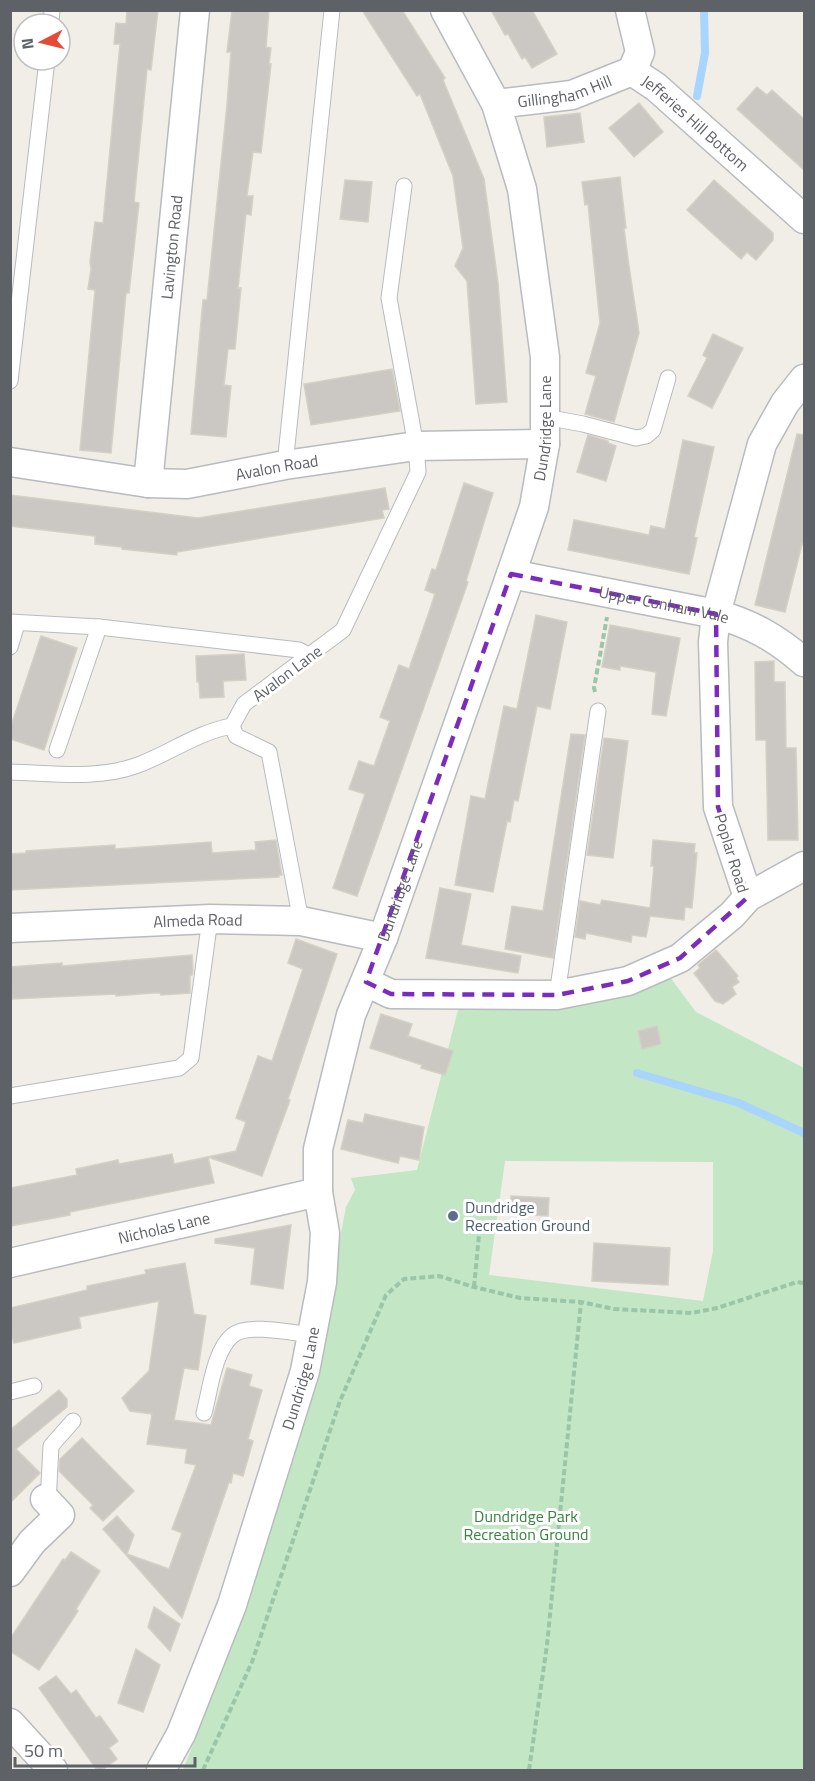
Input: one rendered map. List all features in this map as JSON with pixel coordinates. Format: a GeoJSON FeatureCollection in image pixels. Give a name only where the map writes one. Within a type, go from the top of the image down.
{"type":"FeatureCollection","features":[{"type":"Feature","properties":{"kind":"street","name":"Lavington Road"},"geometry":{"type":"LineString","coordinates":[[148,483],[195,10]]}},
{"type":"Feature","properties":{"kind":"street","name":"Dundridge Lane"},"geometry":{"type":"LineString","coordinates":[[161,1770],[181,1734],[232,1605],[305,1371],[322,1282],[325,1233],[318,1192],[318,1149],[351,1015],[383,938],[534,507],[545,430],[545,357],[522,189],[496,104],[445,10]]}},
{"type":"Feature","properties":{"kind":"street","name":"Jefferies Hill Bottom"},"geometry":{"type":"LineString","coordinates":[[630,10],[640,52],[632,71],[656,87],[804,219]]}},
{"type":"Feature","properties":{"kind":"street","name":"Gillingham Hill"},"geometry":{"type":"LineString","coordinates":[[496,104],[572,95],[632,71]]}},
{"type":"Feature","properties":{"kind":"street","name":"Poplar Road"},"geometry":{"type":"LineString","coordinates":[[366,982],[391,994],[557,994],[628,981],[680,958],[732,915],[748,897],[718,807],[713,642],[716,614],[762,444],[785,403],[804,380]]}},
{"type":"Feature","properties":{"kind":"street","name":"Avalon Road"},"geometry":{"type":"LineString","coordinates":[[10,462],[148,483],[187,484],[285,465],[545,430]]}},
{"type":"Feature","properties":{"kind":"street","name":"Upper Conham Vale"},"geometry":{"type":"LineString","coordinates":[[511,574],[739,620],[782,643],[804,662]]}},
{"type":"Feature","properties":{"kind":"street"},"geometry":{"type":"LineString","coordinates":[[748,897],[804,866]]}},
{"type":"Feature","properties":{"kind":"street","name":"Almeda Road"},"geometry":{"type":"LineString","coordinates":[[10,928],[210,919],[302,921],[383,938]]}},
{"type":"Feature","properties":{"kind":"street","name":"Nicholas Lane"},"geometry":{"type":"LineString","coordinates":[[10,1263],[318,1192]]}},
{"type":"Feature","properties":{"kind":"street"},"geometry":{"type":"LineString","coordinates":[[10,1572],[57,1512]]}},
{"type":"Feature","properties":{"kind":"street"},"geometry":{"type":"LineString","coordinates":[[10,1723],[54,1770]]}},
{"type":"Feature","properties":{"kind":"lane"},"geometry":{"type":"LineString","coordinates":[[285,465],[332,10]]}},
{"type":"Feature","properties":{"kind":"lane"},"geometry":{"type":"LineString","coordinates":[[10,381],[45,72]]}},
{"type":"Feature","properties":{"kind":"lane","name":"Avalon Lane"},"geometry":{"type":"LineString","coordinates":[[232,726],[244,704],[343,630],[418,472],[416,446],[388,298],[404,186]]}},
{"type":"Feature","properties":{"kind":"lane"},"geometry":{"type":"LineString","coordinates":[[545,430],[583,424],[636,438],[646,436],[653,430],[668,378]]}},
{"type":"Feature","properties":{"kind":"lane"},"geometry":{"type":"LineString","coordinates":[[10,647],[14,623],[99,627],[299,650],[310,656]]}},
{"type":"Feature","properties":{"kind":"lane"},"geometry":{"type":"LineString","coordinates":[[57,750],[99,627]]}},
{"type":"Feature","properties":{"kind":"lane"},"geometry":{"type":"LineString","coordinates":[[557,994],[598,711]]}},
{"type":"Feature","properties":{"kind":"lane"},"geometry":{"type":"LineString","coordinates":[[10,772],[93,774],[126,768],[215,729],[232,726],[236,736],[269,752],[302,921]]}},
{"type":"Feature","properties":{"kind":"lane"},"geometry":{"type":"LineString","coordinates":[[10,1096],[179,1068],[191,1058],[210,919]]}},
{"type":"Feature","properties":{"kind":"lane"},"geometry":{"type":"LineString","coordinates":[[204,1413],[221,1351],[234,1334],[250,1329],[311,1335]]}},
{"type":"Feature","properties":{"kind":"lane"},"geometry":{"type":"LineString","coordinates":[[10,1392],[34,1386]]}},
{"type":"Feature","properties":{"kind":"lane"},"geometry":{"type":"LineString","coordinates":[[57,1512],[51,1446],[74,1421]]}},
{"type":"Feature","properties":{"kind":"path"},"geometry":{"type":"LineString","coordinates":[[598,711],[594,688],[611,593]]}},
{"type":"Feature","properties":{"kind":"path"},"geometry":{"type":"LineString","coordinates":[[474,1287],[479,1235]]}},
{"type":"Feature","properties":{"kind":"path"},"geometry":{"type":"LineString","coordinates":[[203,1770],[252,1662],[340,1401],[387,1295],[404,1279],[439,1275],[474,1287],[520,1298],[581,1302],[614,1309],[692,1313],[717,1308],[797,1282],[804,1283]]}},
{"type":"Feature","properties":{"kind":"path"},"geometry":{"type":"LineString","coordinates":[[530,1770],[547,1644],[581,1302]]}},
{"type":"Feature","properties":{"kind":"highlighted area"},"geometry":{"type":"Polygon","coordinates":[[[511,574],[716,614],[718,807],[748,897],[680,958],[628,981],[557,995],[391,994],[366,982],[511,574]]]}},
{"type":"Feature","properties":{"kind":"green space","name":"Dundridge Park Recreation Ground"},"geometry":{"type":"Polygon","coordinates":[[[669,976],[696,1012],[804,1068],[804,1770],[183,1770],[246,1608],[317,1356],[346,1207],[355,1190],[351,1178],[417,1170],[460,1002],[669,976]],[[505,1161],[489,1275],[703,1301],[713,1251],[713,1162],[505,1161]]]}},
{"type":"Feature","properties":{"kind":"building"},"geometry":{"type":"Polygon","coordinates":[[[127,10],[158,10],[151,70],[147,69],[134,202],[139,203],[129,293],[126,293],[111,453],[80,450],[95,290],[88,289],[90,262],[95,222],[103,223],[120,44],[114,44],[116,23],[126,24],[127,10]]]}},
{"type":"Feature","properties":{"kind":"building"},"geometry":{"type":"Polygon","coordinates":[[[232,10],[269,10],[266,47],[271,48],[269,64],[271,64],[261,153],[253,152],[247,196],[253,196],[251,215],[246,214],[238,288],[241,288],[235,349],[228,349],[224,385],[231,386],[226,437],[191,434],[203,300],[207,300],[227,105],[231,52],[227,52],[232,10]]]}},
{"type":"Feature","properties":{"kind":"building"},"geometry":{"type":"Polygon","coordinates":[[[362,10],[402,10],[445,78],[443,80],[484,179],[498,283],[507,402],[476,404],[467,281],[455,266],[463,248],[453,176],[420,94],[417,96],[362,10]]]}},
{"type":"Feature","properties":{"kind":"building"},"geometry":{"type":"Polygon","coordinates":[[[491,10],[532,10],[557,54],[532,68],[525,57],[522,59],[508,34],[505,35],[491,10]]]}},
{"type":"Feature","properties":{"kind":"building"},"geometry":{"type":"Polygon","coordinates":[[[757,87],[767,95],[772,90],[804,119],[804,170],[737,109],[757,87]]]}},
{"type":"Feature","properties":{"kind":"building"},"geometry":{"type":"Polygon","coordinates":[[[639,103],[663,132],[634,157],[609,128],[639,103]]]}},
{"type":"Feature","properties":{"kind":"building"},"geometry":{"type":"Polygon","coordinates":[[[580,113],[584,142],[547,147],[544,117],[580,113]]]}},
{"type":"Feature","properties":{"kind":"building"},"geometry":{"type":"Polygon","coordinates":[[[620,177],[626,228],[624,228],[639,333],[614,422],[585,414],[596,376],[586,373],[600,323],[588,204],[585,205],[582,182],[620,177]]]}},
{"type":"Feature","properties":{"kind":"building"},"geometry":{"type":"Polygon","coordinates":[[[345,180],[372,182],[368,222],[340,219],[345,180]]]}},
{"type":"Feature","properties":{"kind":"building"},"geometry":{"type":"Polygon","coordinates":[[[714,180],[773,233],[773,240],[756,260],[747,252],[741,259],[687,210],[714,180]]]}},
{"type":"Feature","properties":{"kind":"building"},"geometry":{"type":"Polygon","coordinates":[[[713,334],[743,348],[712,408],[688,396],[707,358],[703,355],[713,334]]]}},
{"type":"Feature","properties":{"kind":"building"},"geometry":{"type":"Polygon","coordinates":[[[392,369],[400,411],[311,425],[304,384],[392,369]]]}},
{"type":"Feature","properties":{"kind":"building"},"geometry":{"type":"Polygon","coordinates":[[[797,434],[804,435],[804,544],[802,544],[785,612],[755,605],[797,434]]]}},
{"type":"Feature","properties":{"kind":"building"},"geometry":{"type":"Polygon","coordinates":[[[588,435],[616,446],[606,481],[577,472],[588,435]]]}},
{"type":"Feature","properties":{"kind":"building"},"geometry":{"type":"Polygon","coordinates":[[[683,440],[714,447],[694,537],[697,538],[689,574],[568,550],[574,520],[649,535],[651,526],[665,529],[683,440]]]}},
{"type":"Feature","properties":{"kind":"building"},"geometry":{"type":"Polygon","coordinates":[[[464,483],[493,493],[466,581],[468,582],[357,896],[333,888],[365,794],[349,789],[359,761],[374,766],[390,721],[380,717],[399,665],[409,669],[435,594],[425,590],[432,569],[436,570],[464,483]]]}},
{"type":"Feature","properties":{"kind":"building"},"geometry":{"type":"Polygon","coordinates":[[[385,488],[389,509],[382,510],[384,518],[177,552],[177,555],[95,544],[95,536],[10,526],[10,495],[198,518],[385,488]]]}},
{"type":"Feature","properties":{"kind":"building"},"geometry":{"type":"Polygon","coordinates":[[[536,615],[567,622],[550,709],[537,706],[518,801],[514,800],[510,822],[507,821],[493,892],[455,885],[471,796],[485,799],[504,706],[517,709],[536,615]]]}},
{"type":"Feature","properties":{"kind":"building"},"geometry":{"type":"Polygon","coordinates":[[[610,625],[680,638],[666,716],[652,714],[656,672],[620,666],[620,670],[602,667],[610,625]]]}},
{"type":"Feature","properties":{"kind":"building"},"geometry":{"type":"Polygon","coordinates":[[[41,636],[77,648],[44,750],[10,739],[10,729],[41,636]]]}},
{"type":"Feature","properties":{"kind":"building"},"geometry":{"type":"Polygon","coordinates":[[[244,654],[246,680],[223,681],[224,697],[200,698],[196,656],[244,654]]]}},
{"type":"Feature","properties":{"kind":"building"},"geometry":{"type":"Polygon","coordinates":[[[774,661],[774,682],[785,682],[786,748],[796,748],[798,840],[768,840],[766,740],[756,740],[755,662],[774,661]]]}},
{"type":"Feature","properties":{"kind":"building"},"geometry":{"type":"Polygon","coordinates":[[[571,734],[585,735],[553,958],[505,949],[512,906],[543,911],[571,734]]]}},
{"type":"Feature","properties":{"kind":"building"},"geometry":{"type":"Polygon","coordinates":[[[604,738],[628,741],[613,858],[587,855],[604,738]]]}},
{"type":"Feature","properties":{"kind":"building"},"geometry":{"type":"Polygon","coordinates":[[[276,840],[282,875],[279,877],[10,890],[10,854],[115,845],[115,849],[211,842],[212,853],[256,850],[255,842],[276,840]]]}},
{"type":"Feature","properties":{"kind":"building"},"geometry":{"type":"Polygon","coordinates":[[[653,840],[695,844],[694,853],[697,853],[692,908],[685,907],[684,920],[650,916],[646,937],[632,935],[631,942],[586,933],[585,939],[575,937],[580,901],[600,905],[602,900],[650,908],[654,866],[651,866],[653,840]]]}},
{"type":"Feature","properties":{"kind":"building"},"geometry":{"type":"Polygon","coordinates":[[[440,888],[471,894],[461,945],[521,956],[518,973],[426,958],[440,888]]]}},
{"type":"Feature","properties":{"kind":"building"},"geometry":{"type":"Polygon","coordinates":[[[296,939],[337,954],[288,1099],[290,1100],[262,1176],[208,1157],[214,1183],[10,1226],[10,1188],[77,1175],[76,1169],[118,1160],[119,1164],[172,1154],[174,1164],[236,1151],[246,1122],[236,1118],[258,1056],[272,1061],[303,969],[288,963],[296,939]]]}},
{"type":"Feature","properties":{"kind":"building"},"geometry":{"type":"Polygon","coordinates":[[[716,950],[738,976],[736,978],[739,982],[732,987],[736,994],[723,1004],[715,1001],[694,973],[700,968],[698,965],[716,950]]]}},
{"type":"Feature","properties":{"kind":"building"},"geometry":{"type":"Polygon","coordinates":[[[192,955],[190,993],[12,999],[10,967],[62,963],[62,966],[192,955]]]}},
{"type":"Feature","properties":{"kind":"building"},"geometry":{"type":"Polygon","coordinates":[[[381,1014],[412,1024],[408,1036],[453,1051],[445,1075],[370,1048],[381,1014]]]}},
{"type":"Feature","properties":{"kind":"building"},"geometry":{"type":"Polygon","coordinates":[[[657,1026],[661,1044],[642,1049],[638,1031],[657,1026]]]}},
{"type":"Feature","properties":{"kind":"building"},"geometry":{"type":"Polygon","coordinates":[[[365,1114],[424,1127],[419,1160],[400,1156],[398,1163],[341,1149],[348,1120],[363,1123],[365,1114]]]}},
{"type":"Feature","properties":{"kind":"building"},"geometry":{"type":"Polygon","coordinates":[[[511,1196],[549,1198],[548,1216],[510,1214],[511,1196]]]}},
{"type":"Feature","properties":{"kind":"building"},"geometry":{"type":"Polygon","coordinates":[[[291,1225],[283,1289],[251,1284],[255,1248],[215,1243],[215,1239],[291,1225]]]}},
{"type":"Feature","properties":{"kind":"building"},"geometry":{"type":"Polygon","coordinates":[[[594,1243],[670,1248],[668,1285],[592,1281],[594,1243]]]}},
{"type":"Feature","properties":{"kind":"building"},"geometry":{"type":"Polygon","coordinates":[[[185,1263],[194,1314],[206,1316],[198,1370],[184,1368],[174,1420],[211,1425],[227,1368],[252,1375],[249,1386],[262,1390],[248,1439],[253,1441],[243,1476],[233,1473],[231,1483],[229,1482],[182,1618],[103,1529],[117,1516],[134,1535],[127,1554],[169,1569],[182,1533],[172,1529],[196,1465],[185,1463],[187,1449],[147,1444],[152,1414],[130,1411],[122,1398],[149,1371],[159,1301],[79,1317],[81,1328],[14,1343],[10,1330],[10,1308],[87,1290],[87,1286],[146,1274],[145,1270],[185,1263]]]}},
{"type":"Feature","properties":{"kind":"building"},"geometry":{"type":"Polygon","coordinates":[[[59,1390],[67,1399],[67,1407],[16,1449],[40,1473],[10,1503],[10,1430],[59,1390]]]}},
{"type":"Feature","properties":{"kind":"building"},"geometry":{"type":"Polygon","coordinates":[[[82,1438],[134,1491],[103,1521],[90,1508],[93,1505],[59,1471],[60,1459],[82,1438]]]}},
{"type":"Feature","properties":{"kind":"building"},"geometry":{"type":"Polygon","coordinates":[[[71,1552],[100,1571],[76,1609],[78,1611],[39,1670],[10,1651],[10,1639],[63,1559],[65,1560],[71,1552]]]}},
{"type":"Feature","properties":{"kind":"building"},"geometry":{"type":"Polygon","coordinates":[[[154,1607],[180,1624],[170,1651],[148,1627],[154,1607]]]}},
{"type":"Feature","properties":{"kind":"building"},"geometry":{"type":"Polygon","coordinates":[[[136,1649],[160,1665],[143,1712],[118,1703],[136,1649]]]}},
{"type":"Feature","properties":{"kind":"building"},"geometry":{"type":"Polygon","coordinates":[[[56,1676],[71,1694],[76,1690],[96,1718],[100,1716],[118,1741],[109,1748],[117,1759],[102,1770],[97,1770],[39,1688],[56,1676]]]}},
{"type":"Feature","properties":{"kind":"waterway"},"geometry":{"type":"LineString","coordinates":[[697,96],[705,53],[704,10]]}},
{"type":"Feature","properties":{"kind":"waterway"},"geometry":{"type":"LineString","coordinates":[[637,1073],[739,1103],[804,1133]]}},
{"type":"Feature","properties":{"kind":"place","name":"Dundridge Recreation Ground"},"geometry":{"type":"Point","coordinates":[453,1216]}}]}
